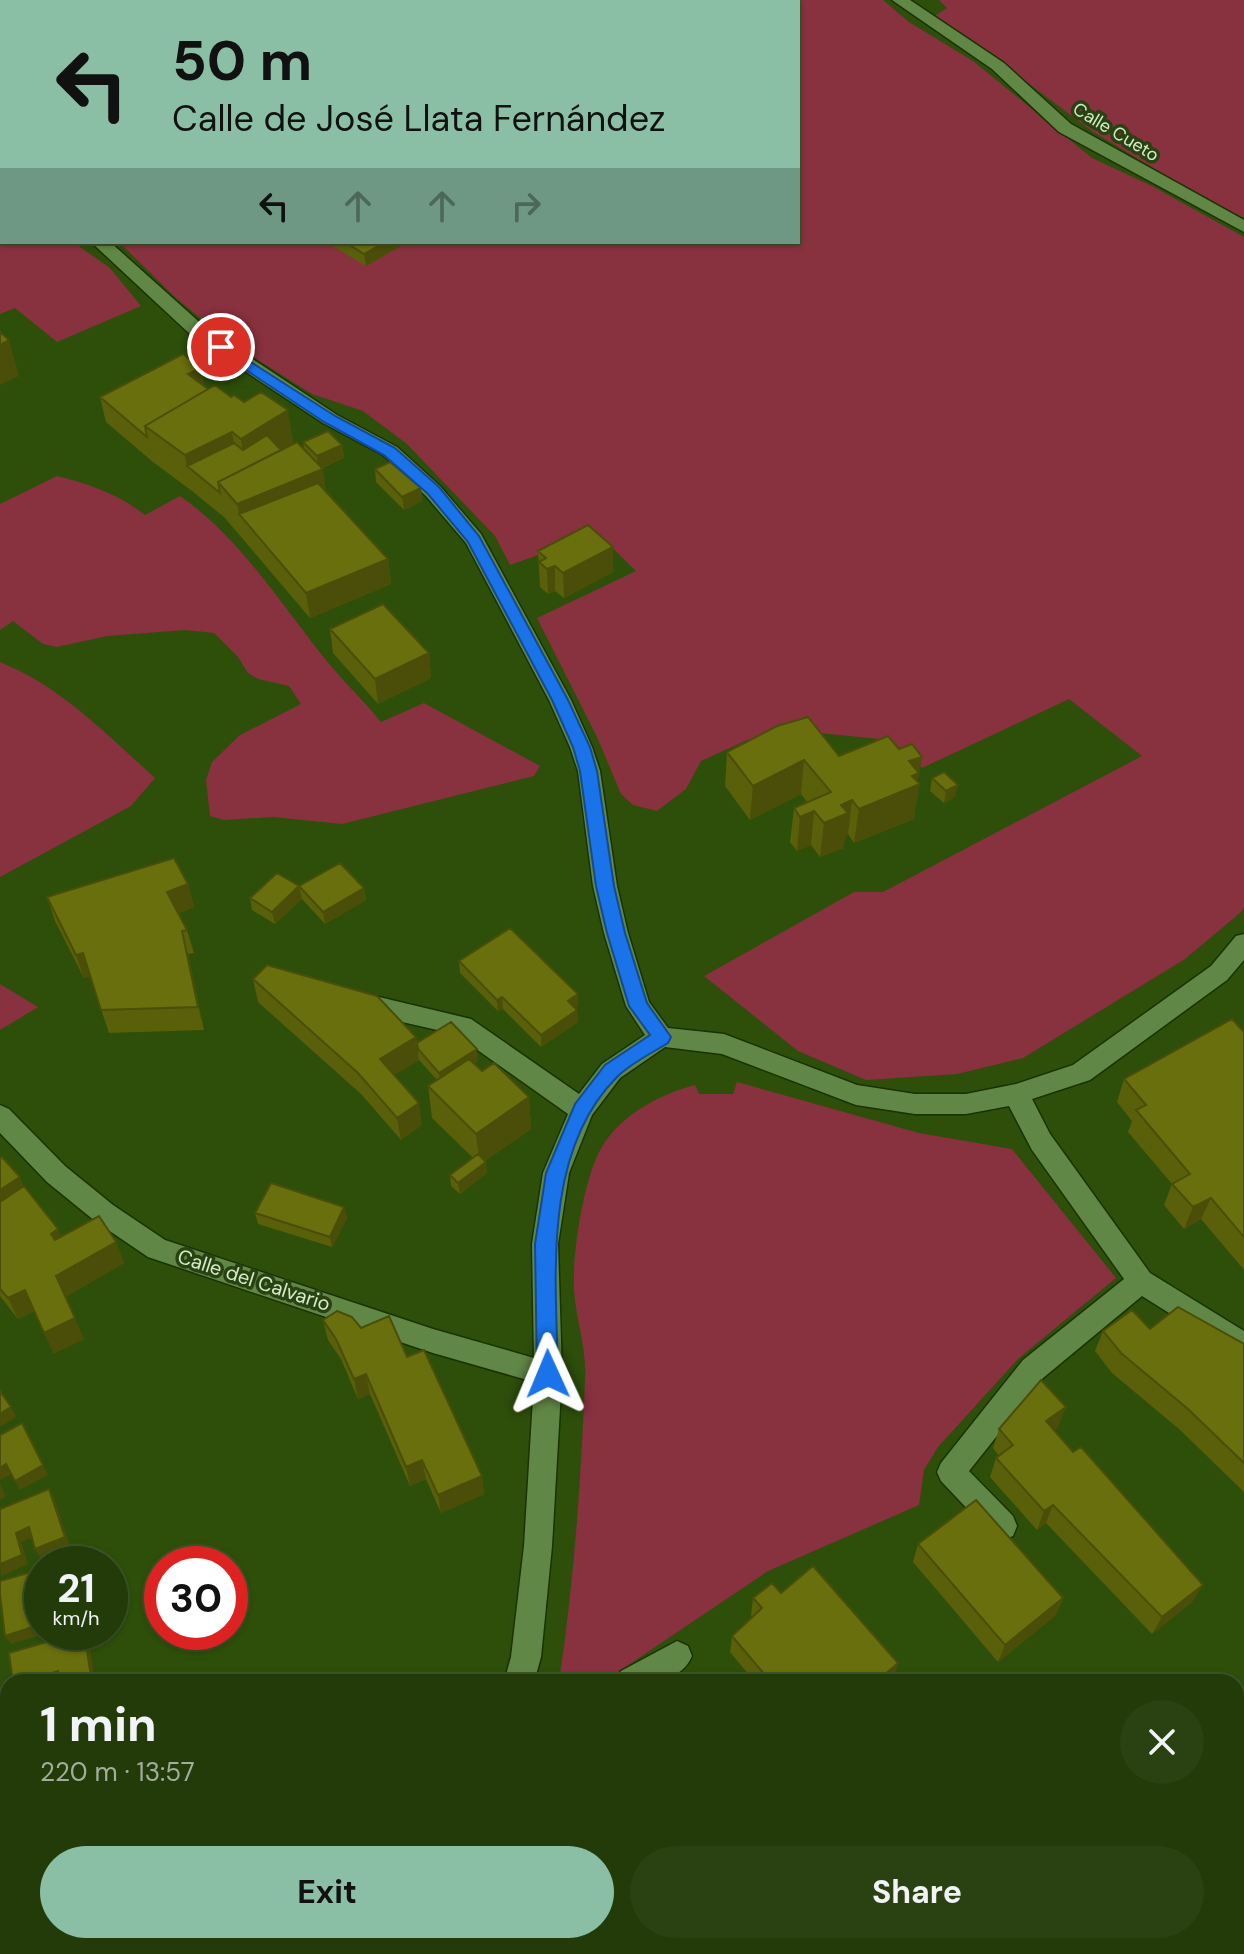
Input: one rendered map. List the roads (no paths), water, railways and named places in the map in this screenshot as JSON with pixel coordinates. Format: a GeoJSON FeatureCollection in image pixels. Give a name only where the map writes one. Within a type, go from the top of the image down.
{"type":"FeatureCollection","features":[{"type":"Feature","properties":{"kind":"street","name":"Calle Cueto"},"geometry":{"type":"LineString","coordinates":[[900,0],[998,66],[1065,128],[1244,227]]}},
{"type":"Feature","properties":{"kind":"street"},"geometry":{"type":"LineString","coordinates":[[102,244],[199,332],[330,419],[390,451],[433,491],[474,539],[560,700],[581,747],[589,771],[605,886],[616,933],[638,1006],[661,1037]]}},
{"type":"Feature","properties":{"kind":"street"},"geometry":{"type":"LineString","coordinates":[[523,1674],[538,1546],[548,1374],[545,1244],[556,1173],[582,1110],[611,1071],[661,1037],[724,1044],[856,1095],[915,1104],[966,1104],[1016,1094],[1081,1073],[1219,973],[1244,943]]}},
{"type":"Feature","properties":{"kind":"street"},"geometry":{"type":"LineString","coordinates":[[343,999],[462,1026],[582,1110]]}},
{"type":"Feature","properties":{"kind":"street"},"geometry":{"type":"LineString","coordinates":[[1016,1094],[1041,1142],[1141,1281],[1224,1331],[1244,1348]]}},
{"type":"Feature","properties":{"kind":"street","name":"Calle del Calvario"},"geometry":{"type":"LineString","coordinates":[[0,1116],[56,1174],[104,1213],[157,1249],[433,1341],[548,1374]]}},
{"type":"Feature","properties":{"kind":"street"},"geometry":{"type":"LineString","coordinates":[[1003,1526],[951,1472],[1033,1369],[1141,1281]]}},
{"type":"Feature","properties":{"kind":"street"},"geometry":{"type":"LineString","coordinates":[[646,1674],[677,1656]]}}]}
